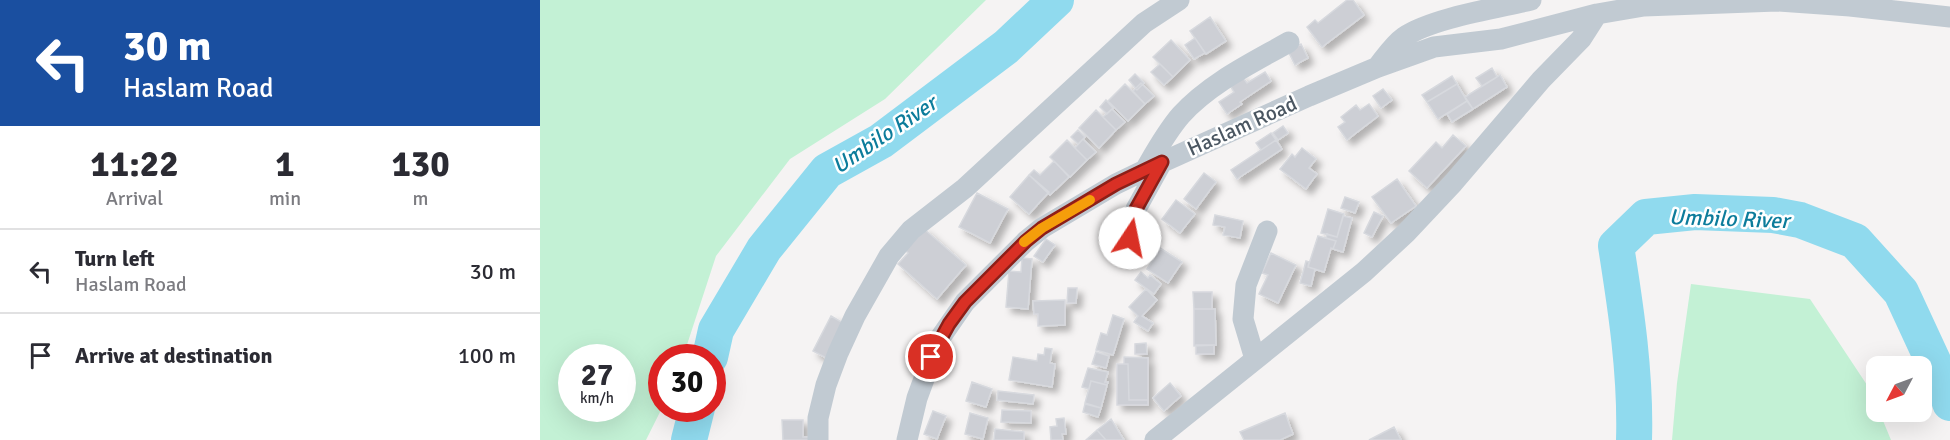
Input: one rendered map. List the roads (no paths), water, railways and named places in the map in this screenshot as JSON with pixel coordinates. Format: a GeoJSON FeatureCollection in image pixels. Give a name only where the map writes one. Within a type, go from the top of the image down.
{"type":"FeatureCollection","features":[{"type":"Feature","properties":{"kind":"street"},"geometry":{"type":"LineString","coordinates":[[818,440],[818,418],[826,385],[838,353],[855,316],[889,256],[911,230],[964,188],[1144,23],[1179,0]]}},
{"type":"Feature","properties":{"kind":"street"},"geometry":{"type":"LineString","coordinates":[[1378,67],[1404,38],[1414,32],[1434,24],[1531,0]]}},
{"type":"Feature","properties":{"kind":"street","name":"Haslam Road"},"geometry":{"type":"LineString","coordinates":[[907,440],[908,429],[931,357],[949,324],[965,302],[1042,228],[1116,184],[1153,166],[1378,67],[1434,47],[1501,39],[1597,14],[1644,6],[1777,1],[1950,17]]}},
{"type":"Feature","properties":{"kind":"street"},"geometry":{"type":"LineString","coordinates":[[1155,440],[1364,272],[1406,233],[1454,183],[1536,86],[1581,39],[1597,14]]}},
{"type":"Feature","properties":{"kind":"street"},"geometry":{"type":"LineString","coordinates":[[1130,238],[1136,209],[1153,166],[1180,116],[1209,90],[1247,65],[1289,42]]}},
{"type":"Feature","properties":{"kind":"street"},"geometry":{"type":"LineString","coordinates":[[1255,359],[1243,319],[1245,285],[1267,231]]}},
{"type":"Feature","properties":{"kind":"waterway","name":"Umbilo River"},"geometry":{"type":"LineString","coordinates":[[713,344],[716,330],[764,249],[827,171],[881,141],[1006,47],[1056,0]]}},
{"type":"Feature","properties":{"kind":"waterway","name":"Umbilo River"},"geometry":{"type":"LineString","coordinates":[[1634,440],[1632,367],[1616,246],[1646,217],[1695,212],[1773,215],[1800,220],[1855,241],[1901,292],[1945,387],[1950,403]]}},
{"type":"Feature","properties":{"kind":"waterway","name":"Umbilo River"},"geometry":{"type":"LineString","coordinates":[[689,440],[694,422]]}}]}
